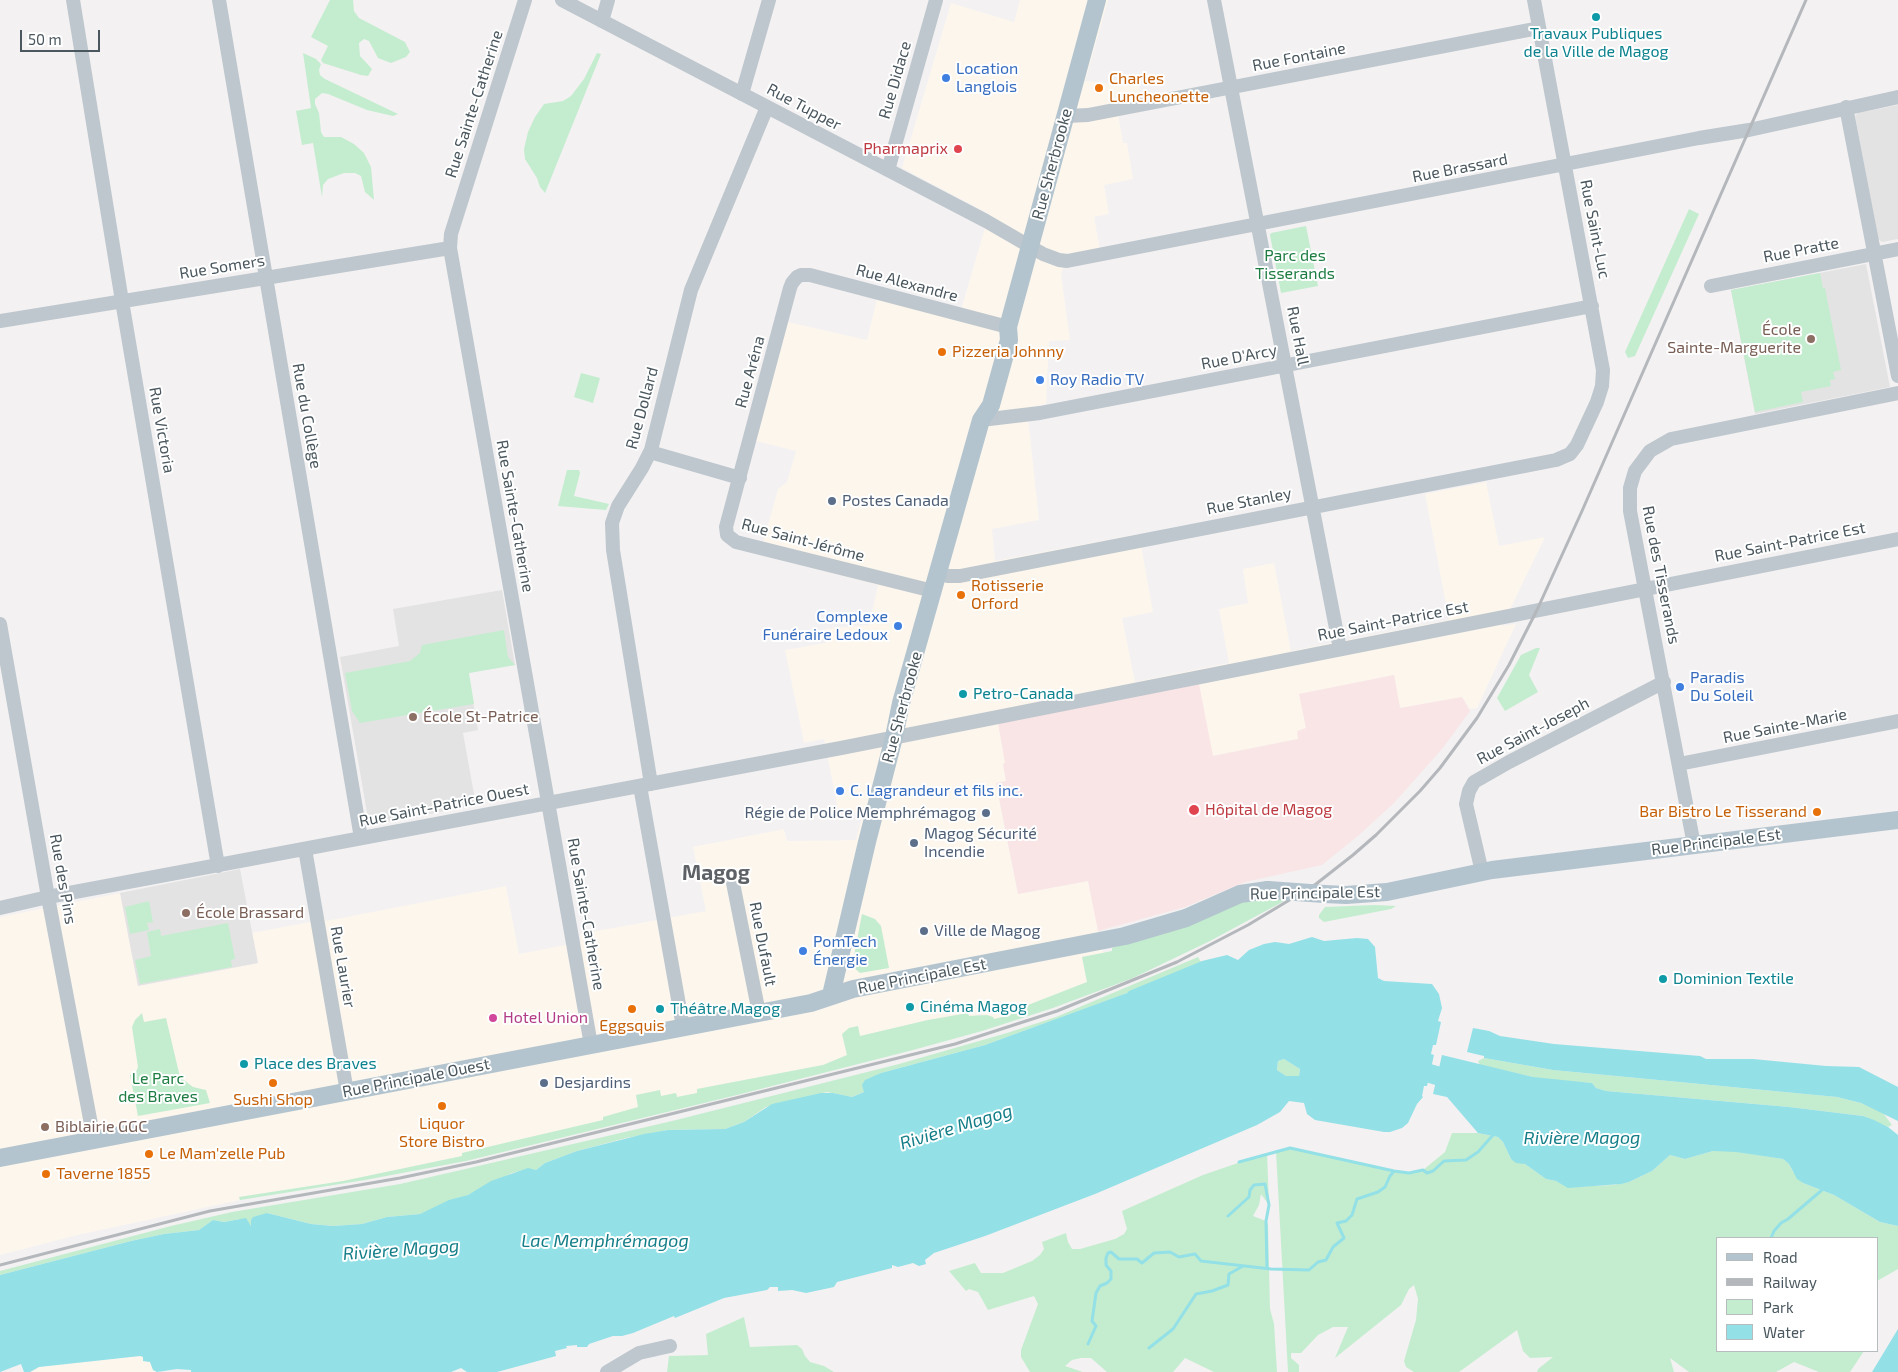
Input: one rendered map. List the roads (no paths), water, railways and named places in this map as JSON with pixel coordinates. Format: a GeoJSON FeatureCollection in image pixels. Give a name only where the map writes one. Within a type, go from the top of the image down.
{"type":"FeatureCollection","features":[{"type":"Feature","properties":{"kind":"main road","name":"Rue Sherbrooke"},"geometry":{"type":"LineString","coordinates":[[831,996],[866,842],[894,737],[901,703],[981,420],[991,405],[1009,340],[1008,327],[1097,0]]}},
{"type":"Feature","properties":{"kind":"main road","name":"Rue Principale Est"},"geometry":{"type":"LineString","coordinates":[[831,996],[853,989],[1125,936],[1186,918],[1240,894],[1268,890],[1346,895],[1387,892],[1482,872],[1898,820]]}},
{"type":"Feature","properties":{"kind":"main road","name":"Rue Principale Ouest"},"geometry":{"type":"LineString","coordinates":[[0,1158],[683,1028],[811,1003],[831,996]]}},
{"type":"Feature","properties":{"kind":"street","name":"Rue Victoria"},"geometry":{"type":"LineString","coordinates":[[74,0],[122,301],[218,866]]}},
{"type":"Feature","properties":{"kind":"street","name":"Rue du Collège"},"geometry":{"type":"LineString","coordinates":[[219,0],[361,838]]}},
{"type":"Feature","properties":{"kind":"street","name":"Rue Sainte-Catherine"},"geometry":{"type":"LineString","coordinates":[[526,0],[451,234],[450,248],[591,1045]]}},
{"type":"Feature","properties":{"kind":"street","name":"Rue Tupper"},"geometry":{"type":"LineString","coordinates":[[562,0],[888,170],[1001,230],[1030,248]]}},
{"type":"Feature","properties":{"kind":"street"},"geometry":{"type":"LineString","coordinates":[[602,21],[608,0]]}},
{"type":"Feature","properties":{"kind":"street"},"geometry":{"type":"LineString","coordinates":[[742,94],[768,0]]}},
{"type":"Feature","properties":{"kind":"street","name":"Rue Didace"},"geometry":{"type":"LineString","coordinates":[[888,170],[936,0]]}},
{"type":"Feature","properties":{"kind":"street","name":"Rue Hall"},"geometry":{"type":"LineString","coordinates":[[1214,0],[1340,649]]}},
{"type":"Feature","properties":{"kind":"street","name":"Rue Saint-Luc"},"geometry":{"type":"LineString","coordinates":[[1534,0],[1602,358],[1602,386],[1584,433],[1574,450],[1567,456]]}},
{"type":"Feature","properties":{"kind":"street","name":"Rue Fontaine"},"geometry":{"type":"LineString","coordinates":[[1066,116],[1088,115],[1539,28]]}},
{"type":"Feature","properties":{"kind":"street","name":"Rue Brassard"},"geometry":{"type":"LineString","coordinates":[[1030,248],[1059,260],[1076,261],[1700,138],[1749,130],[1898,97]]}},
{"type":"Feature","properties":{"kind":"street","name":"Rue Dollard"},"geometry":{"type":"LineString","coordinates":[[683,1028],[645,785],[611,535],[612,523],[615,512],[650,452],[690,295],[767,107]]}},
{"type":"Feature","properties":{"kind":"street"},"geometry":{"type":"LineString","coordinates":[[1846,108],[1898,376]]}},
{"type":"Feature","properties":{"kind":"street","name":"Rue Somers"},"geometry":{"type":"LineString","coordinates":[[0,321],[450,248]]}},
{"type":"Feature","properties":{"kind":"street","name":"Rue Pratte"},"geometry":{"type":"LineString","coordinates":[[1711,286],[1898,250]]}},
{"type":"Feature","properties":{"kind":"street","name":"Rue Alexandre"},"geometry":{"type":"LineString","coordinates":[[797,277],[810,275],[1008,327]]}},
{"type":"Feature","properties":{"kind":"street","name":"Rue Aréna"},"geometry":{"type":"LineString","coordinates":[[740,478],[790,288],[797,277]]}},
{"type":"Feature","properties":{"kind":"street","name":"Rue D'Arcy"},"geometry":{"type":"LineString","coordinates":[[981,420],[1026,416],[1592,306]]}},
{"type":"Feature","properties":{"kind":"street","name":"Rue des Tisserands"},"geometry":{"type":"LineString","coordinates":[[1694,845],[1630,511],[1630,488],[1639,463],[1656,446],[1671,439],[1898,393]]}},
{"type":"Feature","properties":{"kind":"street"},"geometry":{"type":"LineString","coordinates":[[650,452],[740,478]]}},
{"type":"Feature","properties":{"kind":"street","name":"Rue Stanley"},"geometry":{"type":"LineString","coordinates":[[938,573],[948,576],[960,576],[1556,460],[1567,456]]}},
{"type":"Feature","properties":{"kind":"street","name":"Rue Saint-Jérôme"},"geometry":{"type":"LineString","coordinates":[[740,478],[726,527],[727,535],[732,540],[933,591]]}},
{"type":"Feature","properties":{"kind":"street","name":"Rue Saint-Patrice Est"},"geometry":{"type":"LineString","coordinates":[[894,737],[1898,539]]}},
{"type":"Feature","properties":{"kind":"street","name":"Rue des Pins"},"geometry":{"type":"LineString","coordinates":[[0,624],[48,897],[94,1140]]}},
{"type":"Feature","properties":{"kind":"street","name":"Rue Saint-Joseph"},"geometry":{"type":"LineString","coordinates":[[1482,872],[1466,804],[1468,790],[1474,782],[1664,682]]}},
{"type":"Feature","properties":{"kind":"street","name":"Rue Sainte-Marie"},"geometry":{"type":"LineString","coordinates":[[1679,764],[1898,721]]}},
{"type":"Feature","properties":{"kind":"street","name":"Rue Saint-Patrice Ouest"},"geometry":{"type":"LineString","coordinates":[[0,908],[48,897],[894,737]]}},
{"type":"Feature","properties":{"kind":"street","name":"Rue Laurier"},"geometry":{"type":"LineString","coordinates":[[305,849],[347,1092]]}},
{"type":"Feature","properties":{"kind":"street","name":"Rue Dufault"},"geometry":{"type":"LineString","coordinates":[[733,883],[759,1013]]}},
{"type":"Feature","properties":{"kind":"street"},"geometry":{"type":"LineString","coordinates":[[607,1372],[639,1353],[670,1346]]}},
{"type":"Feature","properties":{"kind":"water","name":"Lac Memphrémagog"},"geometry":{"type":"Polygon","coordinates":[[[1312,937],[1324,941],[1368,939],[1375,947],[1378,978],[1384,981],[1432,984],[1439,994],[1442,1008],[1438,1021],[1441,1022],[1436,1045],[1433,1045],[1431,1054],[1434,1055],[1427,1086],[1424,1086],[1423,1097],[1417,1104],[1408,1123],[1402,1128],[1384,1132],[1315,1120],[1307,1114],[1304,1103],[1289,1101],[1280,1112],[1257,1125],[1095,1194],[985,1236],[934,1253],[925,1260],[926,1264],[919,1266],[913,1263],[898,1267],[892,1265],[892,1268],[837,1282],[834,1287],[806,1293],[792,1290],[778,1291],[778,1287],[770,1287],[767,1290],[724,1298],[633,1333],[613,1336],[589,1344],[587,1347],[577,1347],[577,1345],[566,1346],[567,1348],[555,1351],[556,1356],[497,1372],[467,1372],[461,1368],[451,1372],[191,1372],[191,1370],[177,1369],[157,1372],[153,1370],[150,1362],[143,1361],[143,1357],[140,1356],[39,1367],[30,1372],[24,1372],[21,1364],[0,1372],[0,1275],[131,1241],[164,1234],[199,1230],[213,1220],[224,1222],[246,1218],[251,1226],[253,1217],[267,1213],[311,1224],[333,1226],[362,1224],[387,1217],[420,1214],[449,1200],[468,1195],[491,1181],[528,1168],[536,1170],[545,1163],[577,1151],[668,1130],[725,1129],[744,1122],[772,1104],[821,1093],[833,1093],[852,1097],[864,1092],[862,1085],[865,1080],[881,1073],[985,1045],[1127,993],[1202,961],[1227,955],[1238,960],[1249,950],[1264,944],[1275,942],[1289,944],[1312,937]],[[1284,1059],[1278,1061],[1277,1070],[1286,1076],[1299,1076],[1300,1069],[1284,1059]]]}},
{"type":"Feature","properties":{"kind":"water"},"geometry":{"type":"Polygon","coordinates":[[[1473,1028],[1489,1031],[1500,1036],[1554,1044],[1700,1056],[1706,1059],[1753,1059],[1859,1067],[1898,1087],[1898,1121],[1861,1103],[1837,1097],[1553,1070],[1484,1058],[1484,1056],[1467,1052],[1473,1028]]]}},
{"type":"Feature","properties":{"kind":"water","name":"Rivière Magog"},"geometry":{"type":"Polygon","coordinates":[[[1442,1055],[1533,1077],[1592,1083],[1596,1088],[1606,1091],[1789,1107],[1863,1116],[1874,1120],[1898,1135],[1898,1226],[1880,1222],[1834,1195],[1803,1183],[1797,1179],[1789,1164],[1783,1159],[1736,1152],[1713,1151],[1685,1159],[1670,1155],[1652,1171],[1629,1182],[1568,1188],[1556,1181],[1546,1179],[1525,1164],[1516,1163],[1511,1159],[1503,1142],[1498,1137],[1478,1133],[1447,1097],[1433,1094],[1442,1055]]]}},
{"type":"Feature","properties":{"kind":"water"},"geometry":{"type":"Polygon","coordinates":[[[1898,1329],[1898,1372],[1872,1372],[1898,1329]]]}},
{"type":"Feature","properties":{"kind":"waterway","name":"Rivière Magog"},"geometry":{"type":"LineString","coordinates":[[1407,1065],[1461,1083]]}},
{"type":"Feature","properties":{"kind":"waterway"},"geometry":{"type":"LineString","coordinates":[[1239,1162],[1290,1148],[1394,1171],[1409,1173],[1423,1170],[1427,1173],[1433,1171],[1444,1161],[1466,1160],[1478,1152],[1493,1135]]}},
{"type":"Feature","properties":{"kind":"waterway"},"geometry":{"type":"LineString","coordinates":[[1088,1344],[1096,1326],[1092,1321],[1096,1293],[1100,1286],[1111,1279],[1111,1271],[1106,1265],[1108,1253],[1111,1252],[1119,1259],[1137,1259],[1142,1263],[1154,1253],[1170,1252],[1179,1257],[1195,1254],[1201,1261],[1271,1269],[1309,1270],[1318,1262],[1326,1260],[1333,1247],[1344,1238],[1337,1223],[1346,1221],[1352,1215],[1357,1199],[1378,1192],[1385,1187],[1394,1171]]}},
{"type":"Feature","properties":{"kind":"waterway"},"geometry":{"type":"LineString","coordinates":[[1228,1216],[1249,1197],[1250,1190],[1254,1185],[1265,1184],[1269,1205],[1266,1221],[1267,1268]]}},
{"type":"Feature","properties":{"kind":"waterway"},"geometry":{"type":"LineString","coordinates":[[1771,1237],[1781,1223],[1822,1190]]}},
{"type":"Feature","properties":{"kind":"waterway"},"geometry":{"type":"LineString","coordinates":[[1149,1348],[1173,1329],[1196,1294],[1228,1285],[1229,1274],[1243,1266]]}},
{"type":"Feature","properties":{"kind":"railway"},"geometry":{"type":"LineString","coordinates":[[0,1265],[210,1211],[400,1178],[476,1162],[955,1044],[1057,1011],[1177,962],[1248,925],[1316,884],[1376,835],[1420,791],[1440,768],[1477,718],[1509,665],[1537,610],[1582,511],[1806,0]]}},
{"type":"Feature","properties":{"kind":"place","name":"Travaux Publiques de la Ville de Magog"},"geometry":{"type":"Point","coordinates":[1596,17]}},
{"type":"Feature","properties":{"kind":"place","name":"Location Langlois"},"geometry":{"type":"Point","coordinates":[946,78]}},
{"type":"Feature","properties":{"kind":"place","name":"Charles Luncheonette"},"geometry":{"type":"Point","coordinates":[1099,88]}},
{"type":"Feature","properties":{"kind":"place","name":"Pharmaprix"},"geometry":{"type":"Point","coordinates":[958,149]}},
{"type":"Feature","properties":{"kind":"place","name":"École Sainte-Marguerite"},"geometry":{"type":"Point","coordinates":[1811,339]}},
{"type":"Feature","properties":{"kind":"place","name":"Pizzeria Johnny"},"geometry":{"type":"Point","coordinates":[942,352]}},
{"type":"Feature","properties":{"kind":"place","name":"Roy Radio TV"},"geometry":{"type":"Point","coordinates":[1040,380]}},
{"type":"Feature","properties":{"kind":"place","name":"Postes Canada"},"geometry":{"type":"Point","coordinates":[832,501]}},
{"type":"Feature","properties":{"kind":"place","name":"Rotisserie Orford"},"geometry":{"type":"Point","coordinates":[961,595]}},
{"type":"Feature","properties":{"kind":"place","name":"Complexe Funéraire Ledoux"},"geometry":{"type":"Point","coordinates":[898,626]}},
{"type":"Feature","properties":{"kind":"place","name":"Paradis Du Soleil"},"geometry":{"type":"Point","coordinates":[1680,687]}},
{"type":"Feature","properties":{"kind":"place","name":"Petro-Canada"},"geometry":{"type":"Point","coordinates":[963,694]}},
{"type":"Feature","properties":{"kind":"place","name":"École St-Patrice"},"geometry":{"type":"Point","coordinates":[413,717]}},
{"type":"Feature","properties":{"kind":"place","name":"C. Lagrandeur et fils inc."},"geometry":{"type":"Point","coordinates":[840,791]}},
{"type":"Feature","properties":{"kind":"place","name":"Hôpital de Magog"},"geometry":{"type":"Point","coordinates":[1194,810]}},
{"type":"Feature","properties":{"kind":"place","name":"Bar Bistro Le Tisserand"},"geometry":{"type":"Point","coordinates":[1817,812]}},
{"type":"Feature","properties":{"kind":"place","name":"Régie de Police Memphrémagog"},"geometry":{"type":"Point","coordinates":[986,813]}},
{"type":"Feature","properties":{"kind":"place","name":"Magog Sécurité Incendie"},"geometry":{"type":"Point","coordinates":[914,843]}},
{"type":"Feature","properties":{"kind":"place","name":"École Brassard"},"geometry":{"type":"Point","coordinates":[186,913]}},
{"type":"Feature","properties":{"kind":"place","name":"Ville de Magog"},"geometry":{"type":"Point","coordinates":[924,931]}},
{"type":"Feature","properties":{"kind":"place","name":"PomTech Énergie"},"geometry":{"type":"Point","coordinates":[803,951]}},
{"type":"Feature","properties":{"kind":"place","name":"Dominion Textile"},"geometry":{"type":"Point","coordinates":[1663,979]}},
{"type":"Feature","properties":{"kind":"place","name":"Cinéma Magog"},"geometry":{"type":"Point","coordinates":[910,1007]}},
{"type":"Feature","properties":{"kind":"place","name":"Eggsquis"},"geometry":{"type":"Point","coordinates":[632,1009]}},
{"type":"Feature","properties":{"kind":"place","name":"Théâtre Magog"},"geometry":{"type":"Point","coordinates":[660,1009]}},
{"type":"Feature","properties":{"kind":"place","name":"Hotel Union"},"geometry":{"type":"Point","coordinates":[493,1018]}},
{"type":"Feature","properties":{"kind":"place","name":"Place des Braves"},"geometry":{"type":"Point","coordinates":[244,1064]}},
{"type":"Feature","properties":{"kind":"place","name":"Sushi Shop"},"geometry":{"type":"Point","coordinates":[273,1083]}},
{"type":"Feature","properties":{"kind":"place","name":"Desjardins"},"geometry":{"type":"Point","coordinates":[544,1083]}},
{"type":"Feature","properties":{"kind":"place","name":"Liquor Store Bistro"},"geometry":{"type":"Point","coordinates":[442,1106]}},
{"type":"Feature","properties":{"kind":"place","name":"Biblairie GGC"},"geometry":{"type":"Point","coordinates":[45,1127]}},
{"type":"Feature","properties":{"kind":"place","name":"Le Mam'zelle Pub"},"geometry":{"type":"Point","coordinates":[149,1154]}},
{"type":"Feature","properties":{"kind":"place","name":"Taverne 1855"},"geometry":{"type":"Point","coordinates":[46,1174]}},
{"type":"Feature","properties":{"kind":"district","name":"Magog"},"geometry":{"type":"Point","coordinates":[716,873]}},
{"type":"Feature","properties":{"kind":"park label","name":"Parc des Tisserands"},"geometry":{"type":"Point","coordinates":[1295,265]}},
{"type":"Feature","properties":{"kind":"park label","name":"Le Parc des Braves"},"geometry":{"type":"Point","coordinates":[158,1088]}}]}
